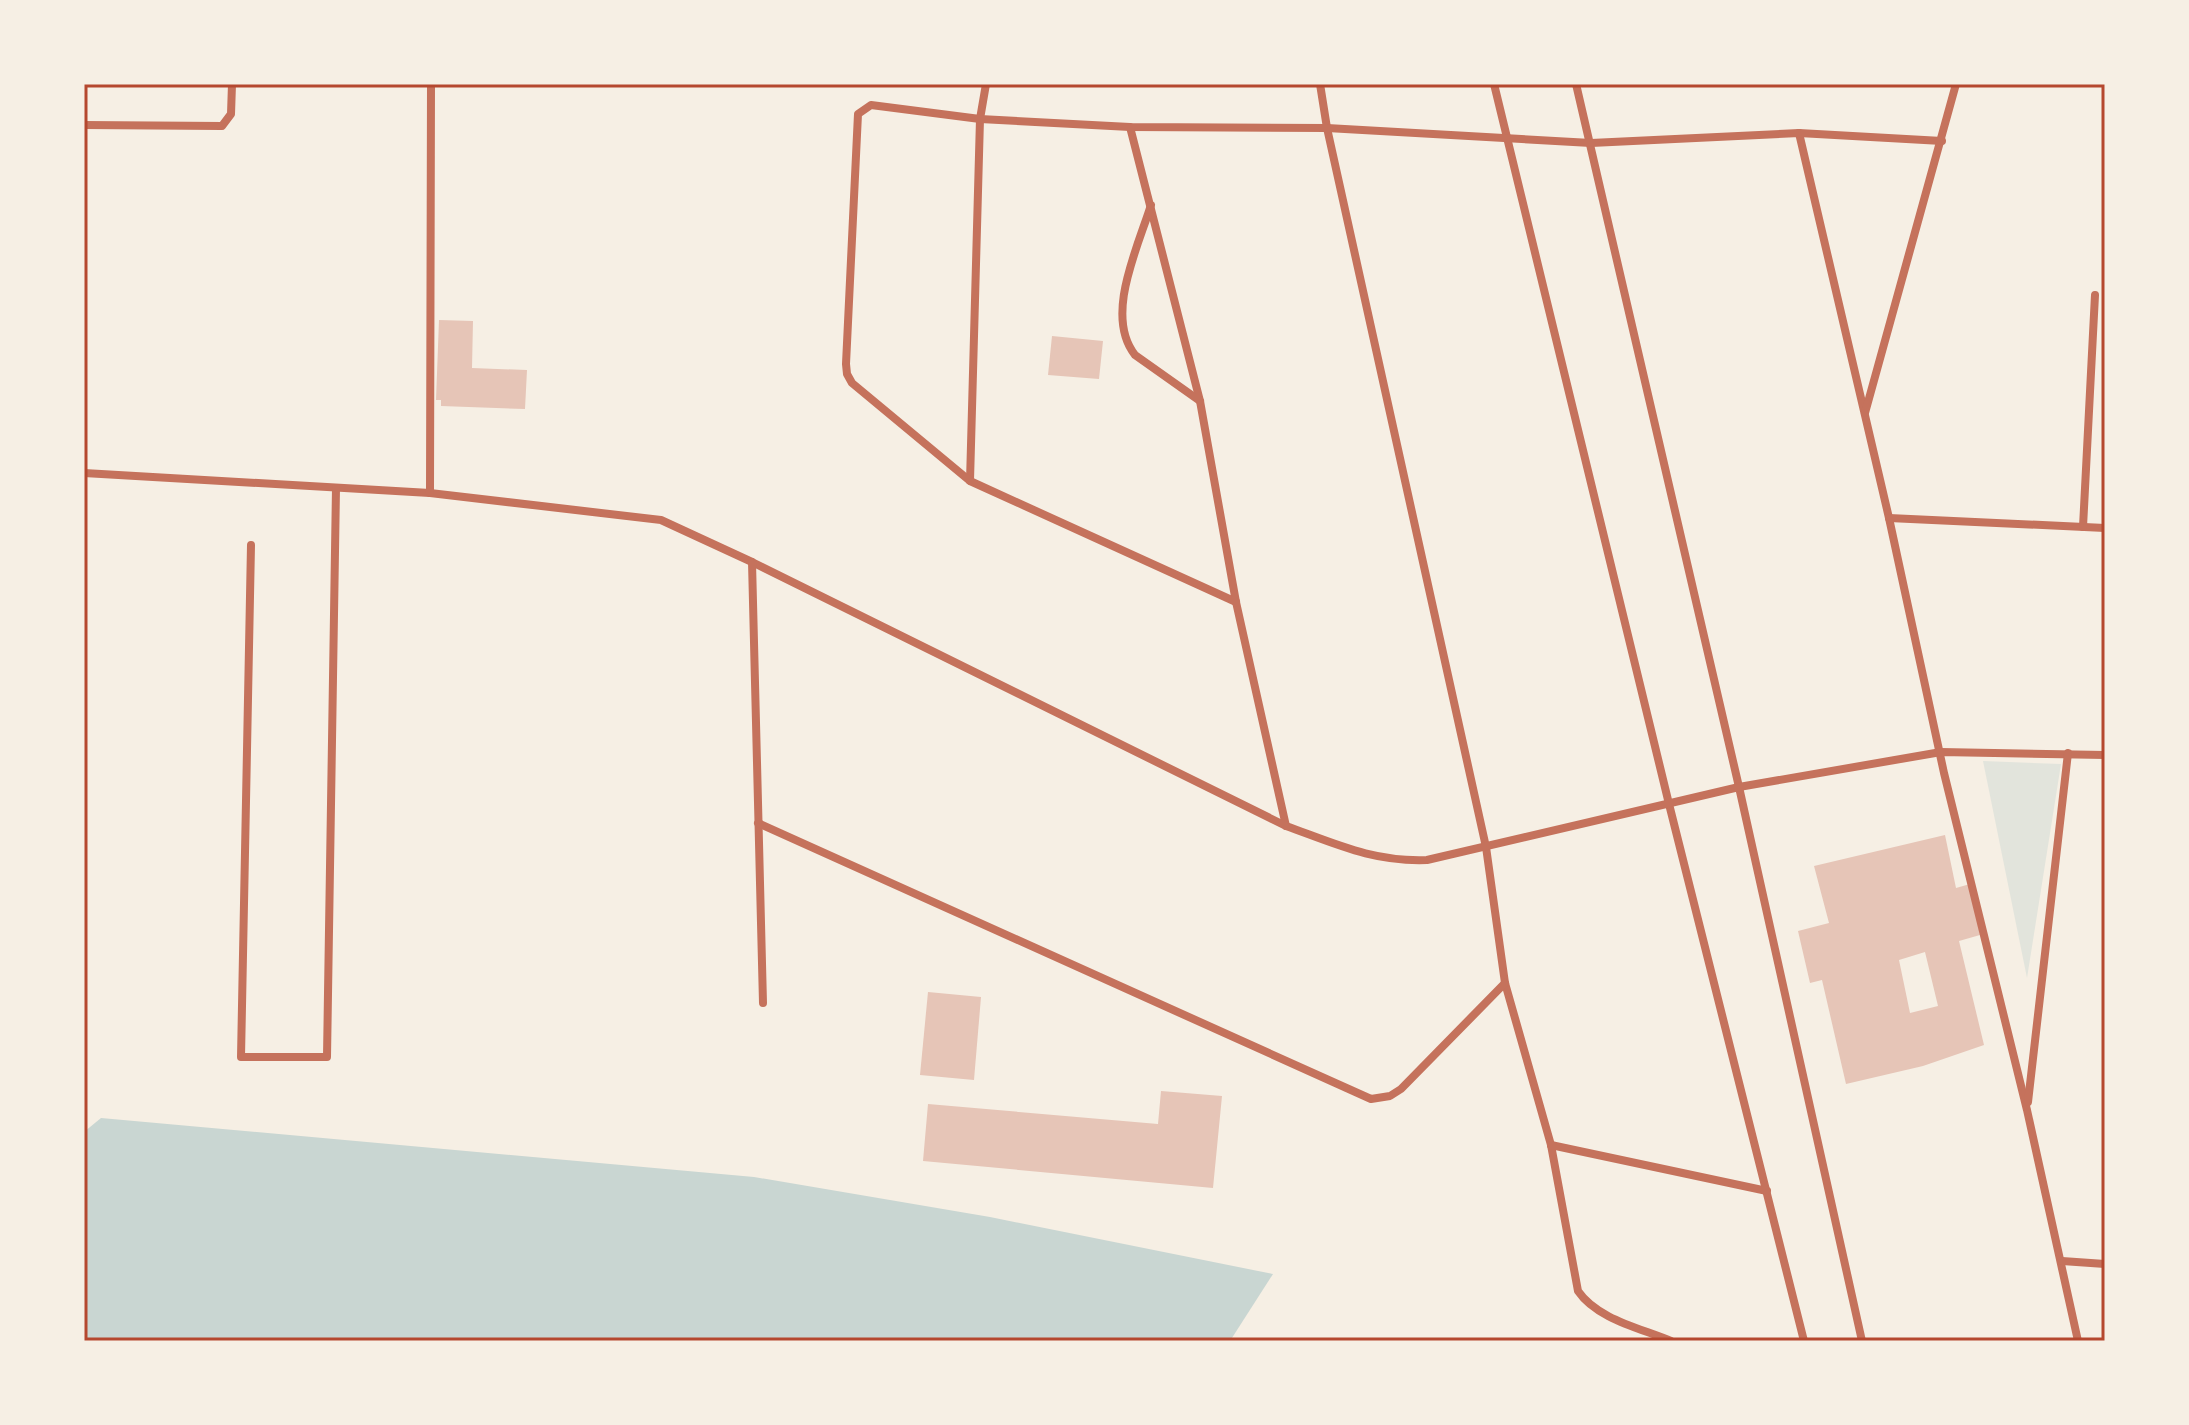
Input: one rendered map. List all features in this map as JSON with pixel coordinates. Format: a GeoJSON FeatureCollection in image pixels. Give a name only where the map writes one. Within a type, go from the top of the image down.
{"type":"FeatureCollection","features":[{"type":"Feature","properties":{"kind":"street"},"geometry":{"type":"LineString","coordinates":[[84,125],[222,126],[231,114],[232,84]]}},
{"type":"Feature","properties":{"kind":"street"},"geometry":{"type":"LineString","coordinates":[[430,493],[431,84]]}},
{"type":"Feature","properties":{"kind":"street"},"geometry":{"type":"LineString","coordinates":[[970,481],[980,119],[986,84]]}},
{"type":"Feature","properties":{"kind":"street"},"geometry":{"type":"LineString","coordinates":[[1320,84],[1327,128],[1486,847],[1505,983],[1551,1145],[1578,1291],[1596,1310],[1671,1341]]}},
{"type":"Feature","properties":{"kind":"street"},"geometry":{"type":"LineString","coordinates":[[1494,84],[1669,804],[1804,1341]]}},
{"type":"Feature","properties":{"kind":"street"},"geometry":{"type":"LineString","coordinates":[[1576,84],[1739,787],[1862,1341]]}},
{"type":"Feature","properties":{"kind":"street"},"geometry":{"type":"LineString","coordinates":[[1864,414],[1956,84]]}},
{"type":"Feature","properties":{"kind":"street"},"geometry":{"type":"LineString","coordinates":[[1236,602],[970,481],[861,392],[847,374],[858,114],[871,105],[980,119],[1130,127],[1327,128],[1591,143],[1799,133],[1942,141]]}},
{"type":"Feature","properties":{"kind":"street"},"geometry":{"type":"LineString","coordinates":[[1130,127],[1200,401],[1236,602],[1286,826]]}},
{"type":"Feature","properties":{"kind":"street"},"geometry":{"type":"LineString","coordinates":[[1799,133],[2062,1261],[2078,1341]]}},
{"type":"Feature","properties":{"kind":"street"},"geometry":{"type":"LineString","coordinates":[[1151,205],[1124,289],[1124,334],[1128,347],[1135,355],[1200,401]]}},
{"type":"Feature","properties":{"kind":"street"},"geometry":{"type":"LineString","coordinates":[[2083,527],[2095,295]]}},
{"type":"Feature","properties":{"kind":"street"},"geometry":{"type":"LineString","coordinates":[[84,473],[430,493],[661,520],[1286,826],[1369,856],[1402,861],[1427,860],[1739,787],[1941,752],[2105,755]]}},
{"type":"Feature","properties":{"kind":"street"},"geometry":{"type":"LineString","coordinates":[[251,545],[241,1057],[327,1057],[336,488]]}},
{"type":"Feature","properties":{"kind":"street"},"geometry":{"type":"LineString","coordinates":[[1889,518],[2105,528]]}},
{"type":"Feature","properties":{"kind":"street"},"geometry":{"type":"LineString","coordinates":[[752,562],[763,1003]]}},
{"type":"Feature","properties":{"kind":"street"},"geometry":{"type":"LineString","coordinates":[[2027,1110],[2068,753]]}},
{"type":"Feature","properties":{"kind":"street"},"geometry":{"type":"LineString","coordinates":[[758,823],[1371,1099],[1390,1096],[1401,1089],[1505,983]]}},
{"type":"Feature","properties":{"kind":"street"},"geometry":{"type":"LineString","coordinates":[[1551,1145],[1767,1191]]}},
{"type":"Feature","properties":{"kind":"street"},"geometry":{"type":"LineString","coordinates":[[2062,1261],[2105,1264]]}},
{"type":"Feature","properties":{"kind":"shaded area"},"geometry":{"type":"Polygon","coordinates":[[[1983,761],[2061,764],[2027,978],[1983,761]]]}},
{"type":"Feature","properties":{"kind":"shaded area"},"geometry":{"type":"Polygon","coordinates":[[[101,1118],[754,1177],[990,1217],[1273,1274],[1230,1341],[84,1341],[84,1132],[101,1118]]]}},
{"type":"Feature","properties":{"kind":"building"},"geometry":{"type":"Polygon","coordinates":[[[439,320],[473,321],[472,368],[527,370],[525,409],[441,406],[441,400],[436,400],[439,320]]]}},
{"type":"Feature","properties":{"kind":"building"},"geometry":{"type":"Polygon","coordinates":[[[1052,336],[1103,341],[1099,379],[1048,375],[1052,336]]]}},
{"type":"Feature","properties":{"kind":"building"},"geometry":{"type":"Polygon","coordinates":[[[1945,835],[1956,888],[1970,884],[1980,935],[1959,941],[1984,1045],[1923,1066],[1846,1084],[1822,980],[1810,983],[1798,931],[1829,923],[1814,866],[1945,835]],[[1925,952],[1899,960],[1910,1013],[1938,1006],[1925,952]]]}},
{"type":"Feature","properties":{"kind":"building"},"geometry":{"type":"Polygon","coordinates":[[[928,992],[981,997],[974,1080],[920,1075],[928,992]]]}},
{"type":"Feature","properties":{"kind":"building"},"geometry":{"type":"Polygon","coordinates":[[[1161,1091],[1222,1096],[1213,1188],[923,1161],[928,1104],[1158,1124],[1161,1091]]]}}]}
